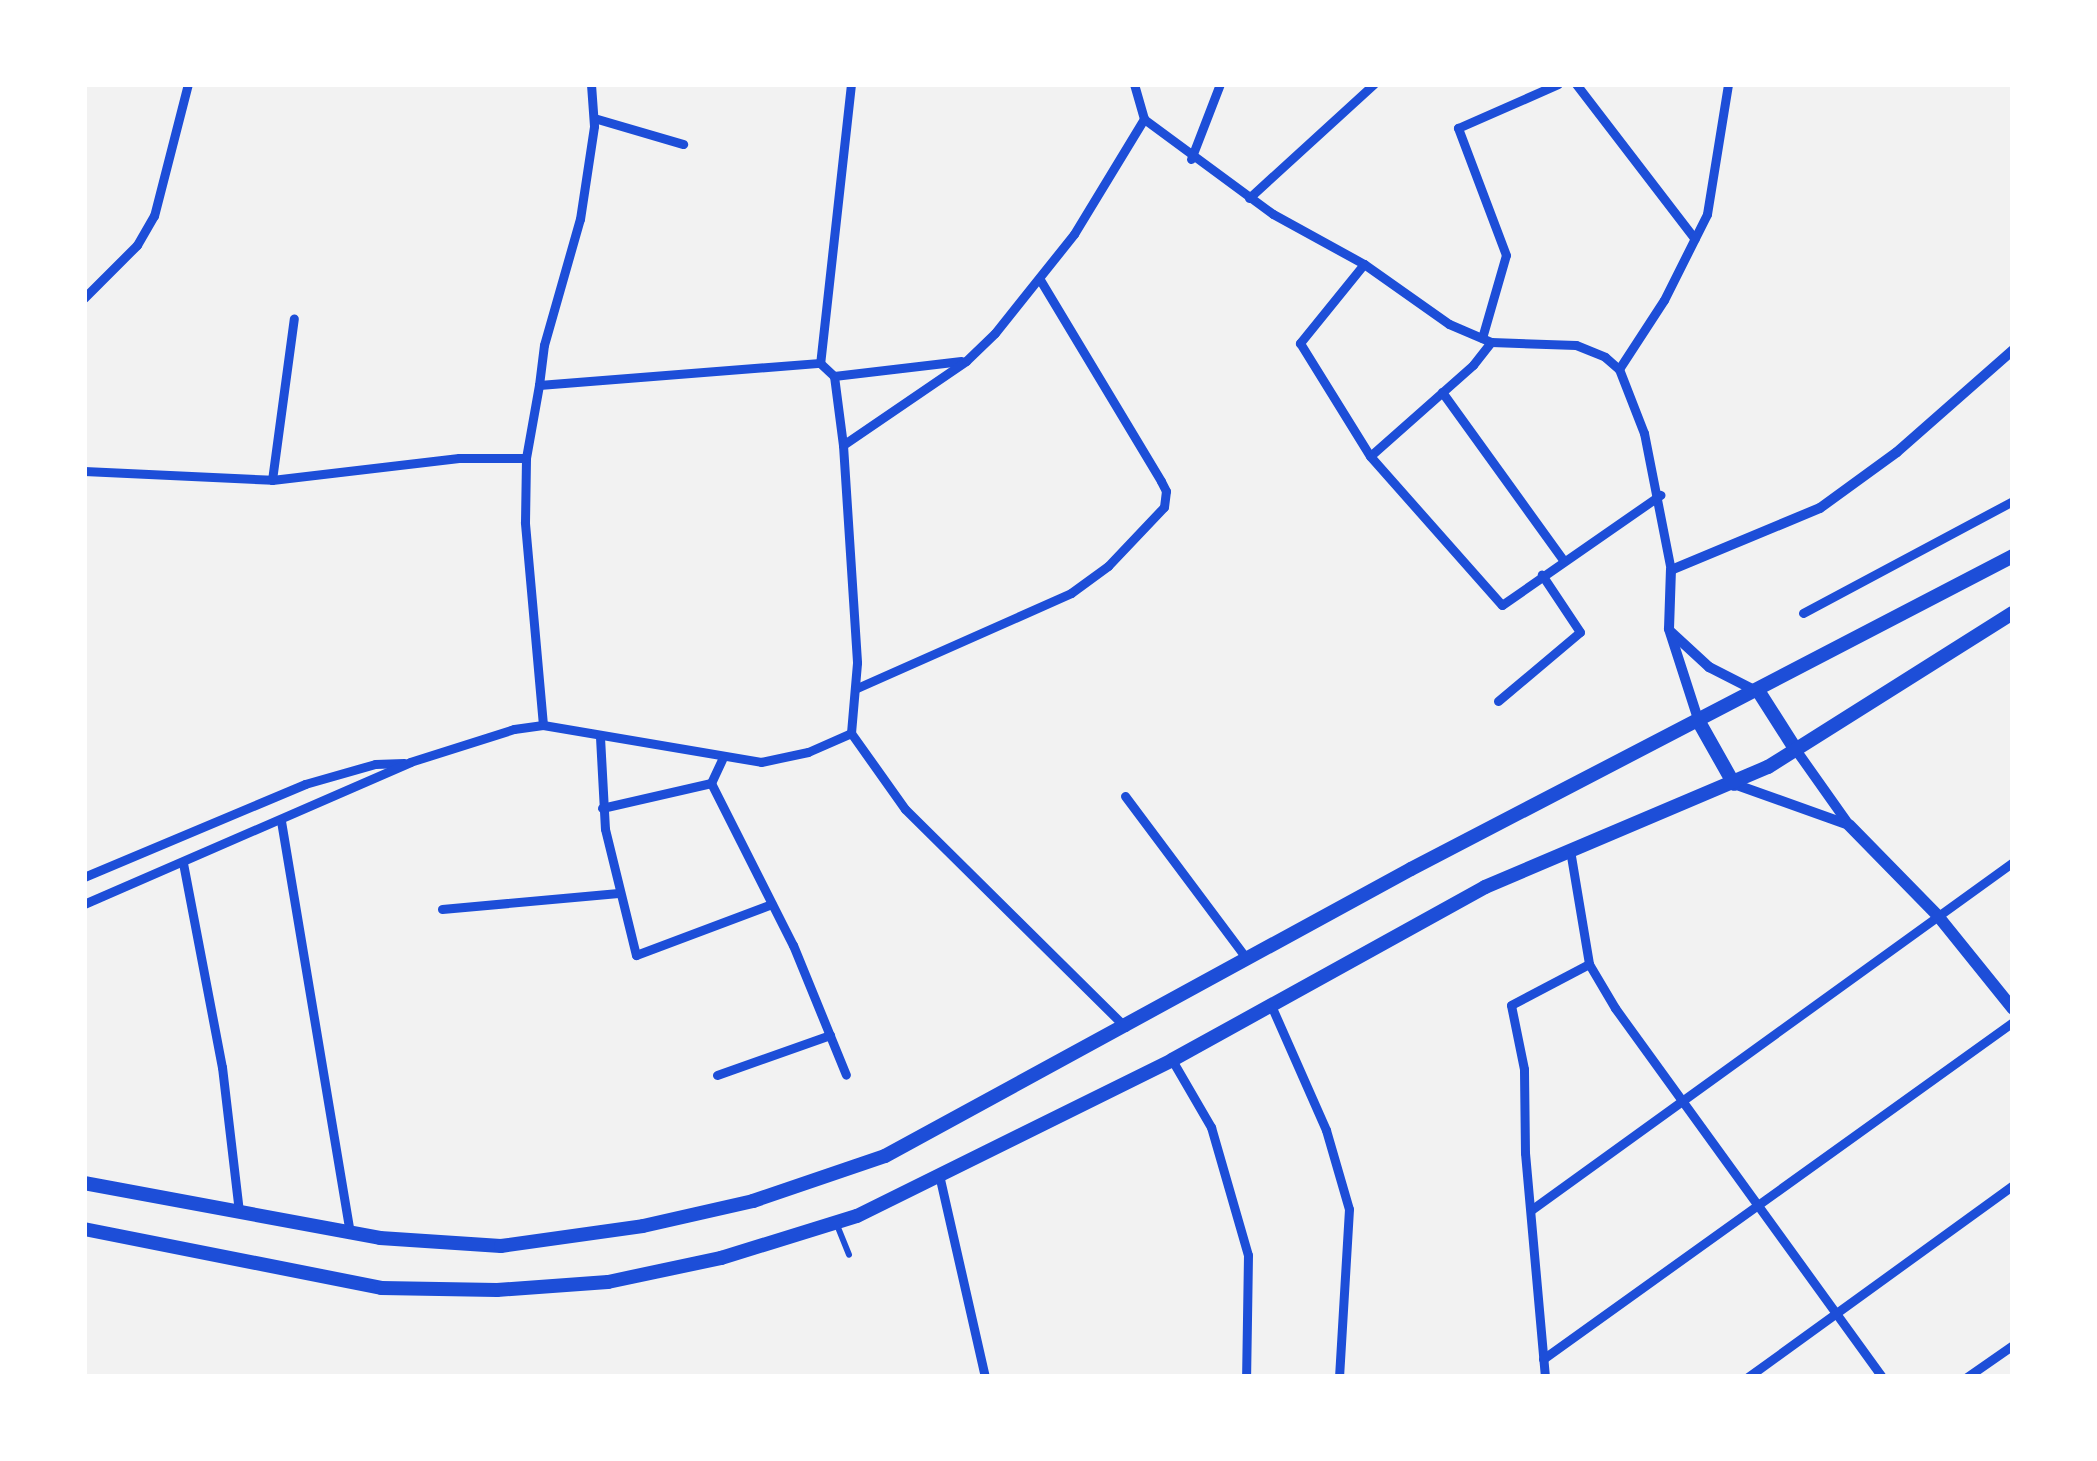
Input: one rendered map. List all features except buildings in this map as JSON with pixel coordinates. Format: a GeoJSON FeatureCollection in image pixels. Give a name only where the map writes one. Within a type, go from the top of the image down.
{"type":"FeatureCollection","features":[{"type":"Feature","properties":{"kind":"highway"},"geometry":{"type":"LineString","coordinates":[[84,1183],[350,1233],[501,1246],[643,1226],[753,1201],[885,1156],[1247,959],[2013,556]]}},
{"type":"Feature","properties":{"kind":"highway"},"geometry":{"type":"LineString","coordinates":[[84,1229],[381,1288],[497,1290],[608,1282],[722,1258],[836,1223],[940,1179],[1172,1060],[1444,907],[1734,784],[2013,613]]}},
{"type":"Feature","properties":{"kind":"highway"},"geometry":{"type":"LineString","coordinates":[[1759,692],[1796,750]]}},
{"type":"Feature","properties":{"kind":"highway"},"geometry":{"type":"LineString","coordinates":[[1699,722],[1734,784]]}},
{"type":"Feature","properties":{"kind":"main road"},"geometry":{"type":"LineString","coordinates":[[1849,825],[1938,916],[2013,1010]]}},
{"type":"Feature","properties":{"kind":"street"},"geometry":{"type":"LineString","coordinates":[[84,298],[137,245],[154,216],[188,84]]}},
{"type":"Feature","properties":{"kind":"street"},"geometry":{"type":"LineString","coordinates":[[543,725],[525,522],[526,458],[544,346],[580,219],[595,118],[592,84]]}},
{"type":"Feature","properties":{"kind":"street"},"geometry":{"type":"LineString","coordinates":[[820,362],[851,84]]}},
{"type":"Feature","properties":{"kind":"street"},"geometry":{"type":"LineString","coordinates":[[1134,84],[1144,119],[1191,159],[1364,263],[1434,315],[1486,340],[1576,345],[1619,370],[1660,495],[1671,570],[1669,629],[1699,722]]}},
{"type":"Feature","properties":{"kind":"street"},"geometry":{"type":"LineString","coordinates":[[1191,159],[1220,84]]}},
{"type":"Feature","properties":{"kind":"street"},"geometry":{"type":"LineString","coordinates":[[1249,198],[1374,84]]}},
{"type":"Feature","properties":{"kind":"street"},"geometry":{"type":"LineString","coordinates":[[1370,456],[1442,392],[1486,340],[1506,255],[1458,128],[1558,84]]}},
{"type":"Feature","properties":{"kind":"street"},"geometry":{"type":"LineString","coordinates":[[1576,84],[1695,239]]}},
{"type":"Feature","properties":{"kind":"street"},"geometry":{"type":"LineString","coordinates":[[1619,370],[1695,239],[1717,175],[1728,84]]}},
{"type":"Feature","properties":{"kind":"street"},"geometry":{"type":"LineString","coordinates":[[595,118],[683,144]]}},
{"type":"Feature","properties":{"kind":"street"},"geometry":{"type":"LineString","coordinates":[[843,445],[966,361],[1040,280],[1144,119]]}},
{"type":"Feature","properties":{"kind":"street"},"geometry":{"type":"LineString","coordinates":[[1364,263],[1300,343],[1370,456],[1502,604],[1660,495]]}},
{"type":"Feature","properties":{"kind":"street"},"geometry":{"type":"LineString","coordinates":[[857,688],[1071,593],[1108,566],[1164,507],[1166,491],[1040,280]]}},
{"type":"Feature","properties":{"kind":"street"},"geometry":{"type":"LineString","coordinates":[[272,480],[294,318]]}},
{"type":"Feature","properties":{"kind":"street"},"geometry":{"type":"LineString","coordinates":[[1671,570],[1820,508],[1883,463],[2013,350]]}},
{"type":"Feature","properties":{"kind":"street"},"geometry":{"type":"LineString","coordinates":[[834,376],[966,361]]}},
{"type":"Feature","properties":{"kind":"street"},"geometry":{"type":"LineString","coordinates":[[539,385],[820,362],[834,376],[843,445],[857,688],[851,733],[905,809],[1125,1027]]}},
{"type":"Feature","properties":{"kind":"street"},"geometry":{"type":"LineString","coordinates":[[1442,392],[1563,560]]}},
{"type":"Feature","properties":{"kind":"street"},"geometry":{"type":"LineString","coordinates":[[84,472],[272,480],[459,458],[526,458]]}},
{"type":"Feature","properties":{"kind":"street"},"geometry":{"type":"LineString","coordinates":[[1803,613],[2013,501]]}},
{"type":"Feature","properties":{"kind":"street"},"geometry":{"type":"LineString","coordinates":[[1498,700],[1580,632],[1542,575]]}},
{"type":"Feature","properties":{"kind":"street"},"geometry":{"type":"LineString","coordinates":[[1669,629],[1709,667],[1759,692]]}},
{"type":"Feature","properties":{"kind":"street"},"geometry":{"type":"LineString","coordinates":[[84,877],[338,772],[410,762],[543,725],[723,757],[778,760],[851,733]]}},
{"type":"Feature","properties":{"kind":"street"},"geometry":{"type":"LineString","coordinates":[[600,737],[602,808],[636,956],[772,904]]}},
{"type":"Feature","properties":{"kind":"street"},"geometry":{"type":"LineString","coordinates":[[1796,750],[1849,825]]}},
{"type":"Feature","properties":{"kind":"street"},"geometry":{"type":"LineString","coordinates":[[711,783],[723,757]]}},
{"type":"Feature","properties":{"kind":"street"},"geometry":{"type":"LineString","coordinates":[[84,904],[410,762]]}},
{"type":"Feature","properties":{"kind":"street"},"geometry":{"type":"LineString","coordinates":[[602,808],[711,783]]}},
{"type":"Feature","properties":{"kind":"street"},"geometry":{"type":"LineString","coordinates":[[711,783],[772,904],[846,1075]]}},
{"type":"Feature","properties":{"kind":"street"},"geometry":{"type":"LineString","coordinates":[[1734,784],[1849,825]]}},
{"type":"Feature","properties":{"kind":"street"},"geometry":{"type":"LineString","coordinates":[[1125,796],[1247,959]]}},
{"type":"Feature","properties":{"kind":"street"},"geometry":{"type":"LineString","coordinates":[[281,821],[350,1233]]}},
{"type":"Feature","properties":{"kind":"street"},"geometry":{"type":"LineString","coordinates":[[1570,850],[1589,964],[1882,1377]]}},
{"type":"Feature","properties":{"kind":"street"},"geometry":{"type":"LineString","coordinates":[[1531,1210],[2013,862]]}},
{"type":"Feature","properties":{"kind":"street"},"geometry":{"type":"LineString","coordinates":[[183,863],[222,1067],[239,1211]]}},
{"type":"Feature","properties":{"kind":"street"},"geometry":{"type":"LineString","coordinates":[[442,909],[618,893]]}},
{"type":"Feature","properties":{"kind":"street"},"geometry":{"type":"LineString","coordinates":[[1545,1377],[1524,1069],[1511,1005],[1589,964]]}},
{"type":"Feature","properties":{"kind":"street"},"geometry":{"type":"LineString","coordinates":[[1270,1003],[1345,1188],[1349,1235],[1339,1377]]}},
{"type":"Feature","properties":{"kind":"street"},"geometry":{"type":"LineString","coordinates":[[1543,1359],[2013,1022]]}},
{"type":"Feature","properties":{"kind":"street"},"geometry":{"type":"LineString","coordinates":[[717,1075],[830,1035]]}},
{"type":"Feature","properties":{"kind":"street"},"geometry":{"type":"LineString","coordinates":[[1172,1060],[1211,1127],[1248,1255],[1246,1377]]}},
{"type":"Feature","properties":{"kind":"street"},"geometry":{"type":"LineString","coordinates":[[940,1179],[985,1377]]}},
{"type":"Feature","properties":{"kind":"street"},"geometry":{"type":"LineString","coordinates":[[1748,1377],[2013,1185]]}},
{"type":"Feature","properties":{"kind":"street"},"geometry":{"type":"LineString","coordinates":[[836,1223],[849,1255]]}},
{"type":"Feature","properties":{"kind":"street"},"geometry":{"type":"LineString","coordinates":[[1967,1377],[2013,1345]]}}]}
